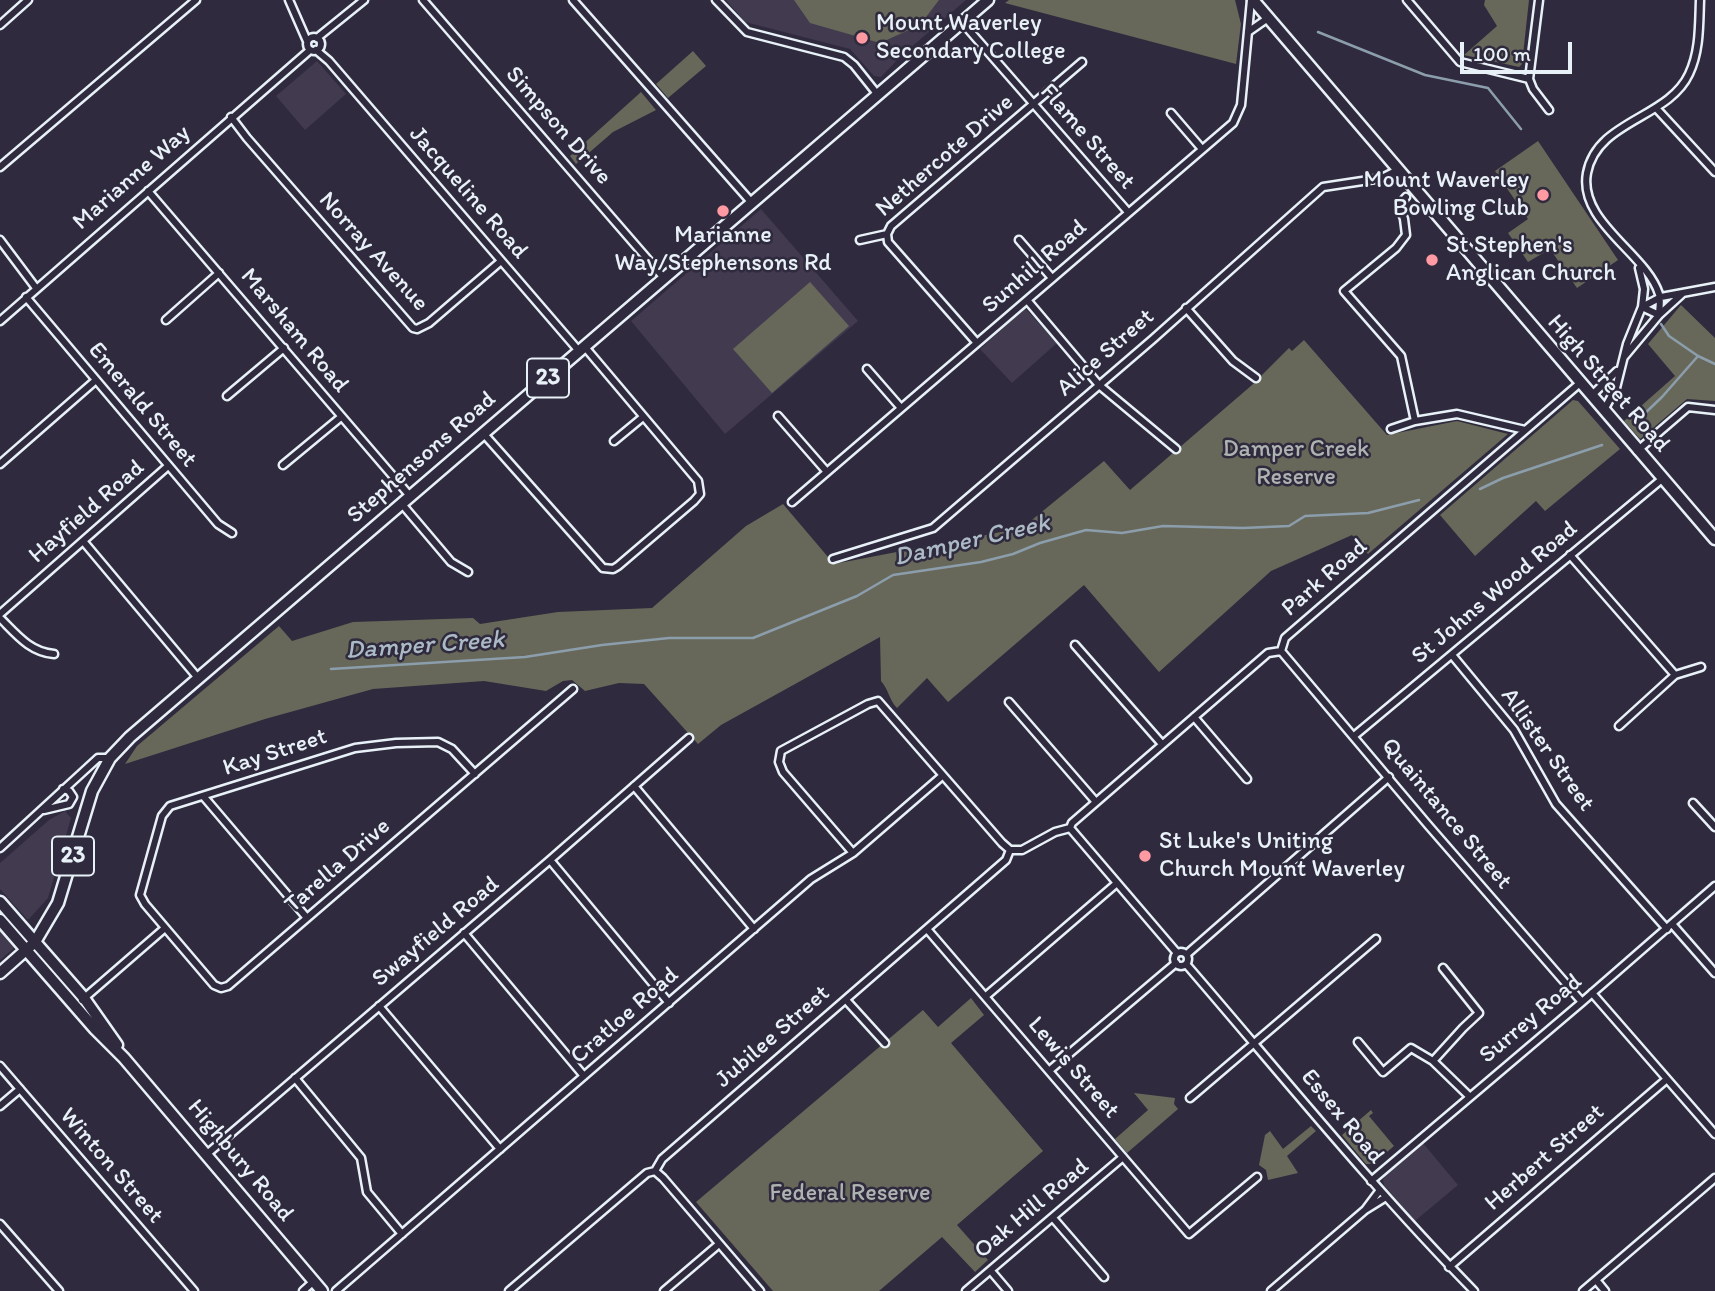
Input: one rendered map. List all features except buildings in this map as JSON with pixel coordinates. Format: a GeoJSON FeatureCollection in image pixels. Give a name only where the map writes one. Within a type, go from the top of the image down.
{"type":"FeatureCollection","features":[{"type":"Feature","properties":{"kind":"main road","name":"Stephensons Road"},"geometry":{"type":"LineString","coordinates":[[27,950],[35,942],[58,903],[92,791],[110,758],[130,737],[988,0]]}},
{"type":"Feature","properties":{"kind":"main road","name":"High Street Road"},"geometry":{"type":"LineString","coordinates":[[1252,0],[1715,540]]}},
{"type":"Feature","properties":{"kind":"main road","name":"Highbury Road"},"geometry":{"type":"LineString","coordinates":[[0,902],[85,998],[124,1058]]}},
{"type":"Feature","properties":{"kind":"main road","name":"Highbury Road"},"geometry":{"type":"LineString","coordinates":[[0,920],[95,1029],[124,1058],[323,1291]]}},
{"type":"Feature","properties":{"kind":"main road","name":"23"},"geometry":{"type":"LineString","coordinates":[[0,973],[27,950]]}},
{"type":"Feature","properties":{"kind":"street"},"geometry":{"type":"LineString","coordinates":[[0,25],[28,0]]}},
{"type":"Feature","properties":{"kind":"street"},"geometry":{"type":"LineString","coordinates":[[0,167],[196,0]]}},
{"type":"Feature","properties":{"kind":"street","name":"Jacqueline Road"},"geometry":{"type":"LineString","coordinates":[[289,0],[314,44],[501,261],[698,481],[700,494],[618,566],[608,569],[598,564],[483,433]]}},
{"type":"Feature","properties":{"kind":"street","name":"Marianne Way"},"geometry":{"type":"LineString","coordinates":[[0,321],[364,0]]}},
{"type":"Feature","properties":{"kind":"street","name":"Simpson Drive"},"geometry":{"type":"LineString","coordinates":[[423,0],[664,278]]}},
{"type":"Feature","properties":{"kind":"street"},"geometry":{"type":"LineString","coordinates":[[573,0],[752,203]]}},
{"type":"Feature","properties":{"kind":"street"},"geometry":{"type":"LineString","coordinates":[[716,0],[747,32],[844,57],[878,94]]}},
{"type":"Feature","properties":{"kind":"street","name":"Sunhill Road"},"geometry":{"type":"LineString","coordinates":[[792,502],[1233,123],[1241,105],[1252,0]]}},
{"type":"Feature","properties":{"kind":"street"},"geometry":{"type":"LineString","coordinates":[[1407,0],[1460,62],[1529,79]]}},
{"type":"Feature","properties":{"kind":"street"},"geometry":{"type":"LineString","coordinates":[[1539,0],[1529,79],[1549,110]]}},
{"type":"Feature","properties":{"kind":"street"},"geometry":{"type":"LineString","coordinates":[[1659,316],[1661,297],[1656,286],[1593,209],[1587,191],[1588,172],[1595,153],[1609,137],[1675,94],[1689,74],[1698,46],[1700,0]]}},
{"type":"Feature","properties":{"kind":"street"},"geometry":{"type":"LineString","coordinates":[[1248,32],[1268,18]]}},
{"type":"Feature","properties":{"kind":"street","name":"Flame Street"},"geometry":{"type":"LineString","coordinates":[[962,22],[1128,212]]}},
{"type":"Feature","properties":{"kind":"street","name":"Nethercote Drive"},"geometry":{"type":"LineString","coordinates":[[860,240],[887,234],[891,226],[1082,62]]}},
{"type":"Feature","properties":{"kind":"street"},"geometry":{"type":"LineString","coordinates":[[1657,108],[1715,172]]}},
{"type":"Feature","properties":{"kind":"street"},"geometry":{"type":"LineString","coordinates":[[1171,113],[1202,149]]}},
{"type":"Feature","properties":{"kind":"street","name":"Norray Avenue"},"geometry":{"type":"LineString","coordinates":[[231,117],[413,328],[417,330],[429,323],[501,261]]}},
{"type":"Feature","properties":{"kind":"street","name":"Alice Street"},"geometry":{"type":"LineString","coordinates":[[834,559],[933,528],[1099,386],[1323,187],[1381,178],[1398,170]]}},
{"type":"Feature","properties":{"kind":"street","name":"Marsham Road"},"geometry":{"type":"LineString","coordinates":[[148,191],[341,417],[452,562],[468,572]]}},
{"type":"Feature","properties":{"kind":"street"},"geometry":{"type":"LineString","coordinates":[[1406,197],[1399,205],[1406,235],[1396,248],[1344,291],[1401,356],[1415,421]]}},
{"type":"Feature","properties":{"kind":"street"},"geometry":{"type":"LineString","coordinates":[[887,234],[888,242],[977,343]]}},
{"type":"Feature","properties":{"kind":"street"},"geometry":{"type":"LineString","coordinates":[[0,240],[36,288]]}},
{"type":"Feature","properties":{"kind":"street"},"geometry":{"type":"LineString","coordinates":[[1019,240],[1052,278]]}},
{"type":"Feature","properties":{"kind":"street"},"geometry":{"type":"LineString","coordinates":[[1604,412],[1616,388],[1619,369],[1642,307],[1644,289],[1635,260]]}},
{"type":"Feature","properties":{"kind":"street"},"geometry":{"type":"LineString","coordinates":[[166,320],[219,273]]}},
{"type":"Feature","properties":{"kind":"street"},"geometry":{"type":"LineString","coordinates":[[1642,307],[1661,297],[1715,287]]}},
{"type":"Feature","properties":{"kind":"street"},"geometry":{"type":"LineString","coordinates":[[1623,358],[1682,294]]}},
{"type":"Feature","properties":{"kind":"street","name":"Emerald Street"},"geometry":{"type":"LineString","coordinates":[[26,298],[218,524],[232,533]]}},
{"type":"Feature","properties":{"kind":"street"},"geometry":{"type":"LineString","coordinates":[[1027,300],[1099,386],[1176,449]]}},
{"type":"Feature","properties":{"kind":"street"},"geometry":{"type":"LineString","coordinates":[[1642,307],[1659,316]]}},
{"type":"Feature","properties":{"kind":"street"},"geometry":{"type":"LineString","coordinates":[[1186,308],[1233,361],[1255,378]]}},
{"type":"Feature","properties":{"kind":"street"},"geometry":{"type":"LineString","coordinates":[[227,396],[284,348]]}},
{"type":"Feature","properties":{"kind":"street"},"geometry":{"type":"LineString","coordinates":[[867,369],[901,408]]}},
{"type":"Feature","properties":{"kind":"street"},"geometry":{"type":"LineString","coordinates":[[1591,396],[1619,369]]}},
{"type":"Feature","properties":{"kind":"street"},"geometry":{"type":"LineString","coordinates":[[0,464],[96,380]]}},
{"type":"Feature","properties":{"kind":"street","name":"Park Road"},"geometry":{"type":"LineString","coordinates":[[1070,828],[1072,823],[1268,653],[1281,651],[1285,638],[1580,383]]}},
{"type":"Feature","properties":{"kind":"street"},"geometry":{"type":"LineString","coordinates":[[1637,451],[1688,407],[1715,410]]}},
{"type":"Feature","properties":{"kind":"street"},"geometry":{"type":"LineString","coordinates":[[1391,429],[1415,421],[1457,414],[1525,430]]}},
{"type":"Feature","properties":{"kind":"street"},"geometry":{"type":"LineString","coordinates":[[778,416],[827,472]]}},
{"type":"Feature","properties":{"kind":"street"},"geometry":{"type":"LineString","coordinates":[[283,465],[341,417]]}},
{"type":"Feature","properties":{"kind":"street"},"geometry":{"type":"LineString","coordinates":[[614,441],[643,417]]}},
{"type":"Feature","properties":{"kind":"street","name":"Hayfield Road"},"geometry":{"type":"LineString","coordinates":[[0,616],[168,466]]}},
{"type":"Feature","properties":{"kind":"street","name":"St Johns Wood Road"},"geometry":{"type":"LineString","coordinates":[[1354,736],[1662,479]]}},
{"type":"Feature","properties":{"kind":"street"},"geometry":{"type":"LineString","coordinates":[[83,541],[198,678]]}},
{"type":"Feature","properties":{"kind":"street"},"geometry":{"type":"LineString","coordinates":[[1570,555],[1675,675]]}},
{"type":"Feature","properties":{"kind":"street"},"geometry":{"type":"LineString","coordinates":[[0,616],[28,645],[43,653],[54,654]]}},
{"type":"Feature","properties":{"kind":"street"},"geometry":{"type":"LineString","coordinates":[[1075,645],[1162,744]]}},
{"type":"Feature","properties":{"kind":"street","name":"Quaintance Street"},"geometry":{"type":"LineString","coordinates":[[1281,651],[1582,1002]]}},
{"type":"Feature","properties":{"kind":"street","name":"Allister Street"},"geometry":{"type":"LineString","coordinates":[[1452,655],[1514,730],[1556,804],[1715,973]]}},
{"type":"Feature","properties":{"kind":"street"},"geometry":{"type":"LineString","coordinates":[[1619,726],[1675,675],[1701,667]]}},
{"type":"Feature","properties":{"kind":"street","name":"Tarella Drive"},"geometry":{"type":"LineString","coordinates":[[140,895],[214,985],[221,988],[228,986],[573,690]]}},
{"type":"Feature","properties":{"kind":"street"},"geometry":{"type":"LineString","coordinates":[[853,853],[783,772],[779,762],[781,751],[878,701],[1010,850],[1022,850],[1055,832],[1070,828],[1177,953]]}},
{"type":"Feature","properties":{"kind":"street"},"geometry":{"type":"LineString","coordinates":[[1009,702],[1096,802]]}},
{"type":"Feature","properties":{"kind":"street"},"geometry":{"type":"LineString","coordinates":[[1194,717],[1247,779]]}},
{"type":"Feature","properties":{"kind":"street","name":"Swayfield Road"},"geometry":{"type":"LineString","coordinates":[[207,1154],[689,738]]}},
{"type":"Feature","properties":{"kind":"street","name":"Kay Street"},"geometry":{"type":"LineString","coordinates":[[140,895],[162,816],[170,806],[355,748],[396,743],[438,742],[452,749],[475,774]]}},
{"type":"Feature","properties":{"kind":"street"},"geometry":{"type":"LineString","coordinates":[[0,848],[98,758],[110,758]]}},
{"type":"Feature","properties":{"kind":"street","name":"Cratloe Road"},"geometry":{"type":"LineString","coordinates":[[336,1291],[811,879],[853,853],[943,776]]}},
{"type":"Feature","properties":{"kind":"street"},"geometry":{"type":"LineString","coordinates":[[1187,954],[1389,777]]}},
{"type":"Feature","properties":{"kind":"street"},"geometry":{"type":"LineString","coordinates":[[634,786],[754,929]]}},
{"type":"Feature","properties":{"kind":"street"},"geometry":{"type":"LineString","coordinates":[[42,811],[69,804],[73,797],[63,789]]}},
{"type":"Feature","properties":{"kind":"street"},"geometry":{"type":"LineString","coordinates":[[204,797],[307,918]]}},
{"type":"Feature","properties":{"kind":"street"},"geometry":{"type":"LineString","coordinates":[[1693,803],[1715,827]]}},
{"type":"Feature","properties":{"kind":"street","name":"Jubilee Street"},"geometry":{"type":"LineString","coordinates":[[509,1291],[647,1173],[655,1171],[662,1159],[1006,860],[1010,850]]}},
{"type":"Feature","properties":{"kind":"street"},"geometry":{"type":"LineString","coordinates":[[550,860],[669,1003]]}},
{"type":"Feature","properties":{"kind":"street"},"geometry":{"type":"LineString","coordinates":[[986,996],[1117,883]]}},
{"type":"Feature","properties":{"kind":"street","name":"Surrey Road"},"geometry":{"type":"LineString","coordinates":[[1371,1181],[1715,886]]}},
{"type":"Feature","properties":{"kind":"street"},"geometry":{"type":"LineString","coordinates":[[76,1006],[165,928]]}},
{"type":"Feature","properties":{"kind":"street","name":"Lewis Street"},"geometry":{"type":"LineString","coordinates":[[927,929],[1189,1234],[1257,1177]]}},
{"type":"Feature","properties":{"kind":"street"},"geometry":{"type":"LineString","coordinates":[[464,933],[584,1076]]}},
{"type":"Feature","properties":{"kind":"street"},"geometry":{"type":"LineString","coordinates":[[1190,1098],[1376,939]]}},
{"type":"Feature","properties":{"kind":"street"},"geometry":{"type":"LineString","coordinates":[[1177,953],[1187,954]]}},
{"type":"Feature","properties":{"kind":"street"},"geometry":{"type":"LineString","coordinates":[[1177,953],[1174,958],[1181,966],[1188,960],[1187,954]]}},
{"type":"Feature","properties":{"kind":"street"},"geometry":{"type":"LineString","coordinates":[[1050,1070],[1176,963]]}},
{"type":"Feature","properties":{"kind":"street","name":"Essex Road"},"geometry":{"type":"LineString","coordinates":[[1186,964],[1371,1181],[1472,1291]]}},
{"type":"Feature","properties":{"kind":"street"},"geometry":{"type":"LineString","coordinates":[[1433,1061],[1479,1013],[1443,968]]}},
{"type":"Feature","properties":{"kind":"street"},"geometry":{"type":"LineString","coordinates":[[1592,993],[1715,1134]]}},
{"type":"Feature","properties":{"kind":"street"},"geometry":{"type":"LineString","coordinates":[[846,1000],[885,1043]]}},
{"type":"Feature","properties":{"kind":"street"},"geometry":{"type":"LineString","coordinates":[[379,1006],[500,1149]]}},
{"type":"Feature","properties":{"kind":"street"},"geometry":{"type":"LineString","coordinates":[[1358,1042],[1383,1072],[1411,1048],[1433,1061],[1470,1097]]}},
{"type":"Feature","properties":{"kind":"street","name":"Winton Street"},"geometry":{"type":"LineString","coordinates":[[0,1066],[194,1291]]}},
{"type":"Feature","properties":{"kind":"street"},"geometry":{"type":"LineString","coordinates":[[295,1078],[361,1158],[365,1188],[402,1234]]}},
{"type":"Feature","properties":{"kind":"street","name":"Herbert Street"},"geometry":{"type":"LineString","coordinates":[[1449,1267],[1667,1079]]}},
{"type":"Feature","properties":{"kind":"street"},"geometry":{"type":"LineString","coordinates":[[0,1106],[20,1089]]}},
{"type":"Feature","properties":{"kind":"street","name":"Oak Hill Road"},"geometry":{"type":"LineString","coordinates":[[966,1291],[1123,1157]]}},
{"type":"Feature","properties":{"kind":"street"},"geometry":{"type":"LineString","coordinates":[[655,1171],[760,1291]]}},
{"type":"Feature","properties":{"kind":"street"},"geometry":{"type":"LineString","coordinates":[[1583,1291],[1715,1178]]}},
{"type":"Feature","properties":{"kind":"street"},"geometry":{"type":"LineString","coordinates":[[1365,1210],[1380,1191]]}},
{"type":"Feature","properties":{"kind":"street"},"geometry":{"type":"LineString","coordinates":[[1271,1291],[1365,1210],[1386,1197]]}},
{"type":"Feature","properties":{"kind":"street"},"geometry":{"type":"LineString","coordinates":[[1053,1218],[1104,1277]]}},
{"type":"Feature","properties":{"kind":"street"},"geometry":{"type":"LineString","coordinates":[[0,1224],[57,1290]]}},
{"type":"Feature","properties":{"kind":"street"},"geometry":{"type":"LineString","coordinates":[[664,1291],[719,1244]]}},
{"type":"Feature","properties":{"kind":"street"},"geometry":{"type":"LineString","coordinates":[[991,1271],[1008,1291]]}},
{"type":"Feature","properties":{"kind":"street"},"geometry":{"type":"LineString","coordinates":[[1596,1280],[1605,1291]]}},
{"type":"Feature","properties":{"kind":"street"},"geometry":{"type":"LineString","coordinates":[[303,1291],[314,1282]]}},
{"type":"Feature","properties":{"kind":"shaded area","name":"Mount Waverley Secondary College"},"geometry":{"type":"Polygon","coordinates":[[[726,0],[966,0],[901,56],[881,77],[874,76],[850,49],[745,22],[726,0]]]}},
{"type":"Feature","properties":{"kind":"shaded area"},"geometry":{"type":"Polygon","coordinates":[[[317,61],[346,94],[305,130],[276,96],[317,61]]]}},
{"type":"Feature","properties":{"kind":"shaded area"},"geometry":{"type":"Polygon","coordinates":[[[761,209],[858,321],[725,434],[631,321],[761,209]]]}},
{"type":"Feature","properties":{"kind":"shaded area"},"geometry":{"type":"Polygon","coordinates":[[[1025,308],[1057,343],[1012,383],[980,349],[1025,308]]]}},
{"type":"Feature","properties":{"kind":"shaded area"},"geometry":{"type":"Polygon","coordinates":[[[65,811],[71,818],[48,898],[27,919],[0,889],[0,863],[49,820],[65,811]]]}},
{"type":"Feature","properties":{"kind":"shaded area"},"geometry":{"type":"Polygon","coordinates":[[[0,931],[14,948],[0,960],[0,931]]]}},
{"type":"Feature","properties":{"kind":"shaded area"},"geometry":{"type":"Polygon","coordinates":[[[1423,1143],[1458,1185],[1415,1221],[1384,1185],[1383,1180],[1386,1172],[1423,1143]]]}},
{"type":"Feature","properties":{"kind":"green space"},"geometry":{"type":"Polygon","coordinates":[[[794,0],[939,0],[920,25],[880,43],[810,23],[794,0]]]}},
{"type":"Feature","properties":{"kind":"green space"},"geometry":{"type":"Polygon","coordinates":[[[1009,0],[1235,0],[1241,24],[1236,64],[1005,3],[1009,0]]]}},
{"type":"Feature","properties":{"kind":"green space"},"geometry":{"type":"Polygon","coordinates":[[[1485,0],[1529,0],[1522,64],[1519,67],[1464,55],[1497,26],[1484,5],[1485,0]]]}},
{"type":"Feature","properties":{"kind":"green space"},"geometry":{"type":"Polygon","coordinates":[[[693,51],[706,66],[668,98],[656,84],[693,51]]]}},
{"type":"Feature","properties":{"kind":"green space"},"geometry":{"type":"Polygon","coordinates":[[[641,92],[656,110],[613,132],[576,164],[570,156],[641,92]]]}},
{"type":"Feature","properties":{"kind":"green space","name":"Mount Waverley Bowling Club"},"geometry":{"type":"Polygon","coordinates":[[[1538,141],[1618,260],[1577,288],[1550,249],[1528,262],[1508,233],[1528,219],[1495,171],[1538,141]]]}},
{"type":"Feature","properties":{"kind":"green space"},"geometry":{"type":"Polygon","coordinates":[[[810,282],[849,326],[772,393],[733,349],[810,282]]]}},
{"type":"Feature","properties":{"kind":"green space"},"geometry":{"type":"Polygon","coordinates":[[[1681,305],[1715,338],[1715,401],[1687,399],[1640,439],[1624,421],[1675,376],[1648,344],[1681,305]]]}},
{"type":"Feature","properties":{"kind":"green space","name":"Damper Creek Reserve"},"geometry":{"type":"Polygon","coordinates":[[[1304,340],[1387,435],[1457,421],[1508,434],[1368,554],[1352,535],[1271,571],[1159,672],[1084,585],[948,702],[927,678],[897,708],[881,681],[880,637],[721,725],[698,744],[644,684],[619,683],[585,691],[572,680],[563,681],[546,691],[484,681],[373,689],[265,719],[125,764],[137,746],[279,626],[292,641],[353,622],[473,618],[480,624],[558,612],[652,608],[746,526],[783,504],[834,564],[1022,528],[1104,461],[1130,490],[1252,385],[1289,348],[1292,351],[1304,340]]]}},
{"type":"Feature","properties":{"kind":"green space"},"geometry":{"type":"Polygon","coordinates":[[[1573,400],[1578,401],[1620,449],[1545,511],[1536,501],[1475,556],[1440,515],[1573,400]]]}},
{"type":"Feature","properties":{"kind":"green space","name":"Federal Reserve"},"geometry":{"type":"Polygon","coordinates":[[[971,998],[984,1015],[951,1043],[1043,1151],[957,1225],[988,1260],[975,1272],[942,1237],[879,1291],[773,1291],[696,1202],[923,1010],[938,1027],[971,998]]]}},
{"type":"Feature","properties":{"kind":"green space"},"geometry":{"type":"Polygon","coordinates":[[[1134,1093],[1175,1098],[1174,1104],[1178,1109],[1127,1153],[1115,1139],[1148,1110],[1134,1093]]]}},
{"type":"Feature","properties":{"kind":"green space"},"geometry":{"type":"Polygon","coordinates":[[[1371,1110],[1373,1113],[1369,1116],[1394,1146],[1373,1164],[1366,1164],[1342,1135],[1371,1110]]]}},
{"type":"Feature","properties":{"kind":"green space"},"geometry":{"type":"Polygon","coordinates":[[[1311,1126],[1316,1131],[1287,1156],[1298,1173],[1268,1180],[1266,1170],[1259,1165],[1265,1135],[1270,1131],[1283,1149],[1311,1126]]]}},
{"type":"Feature","properties":{"kind":"waterway"},"geometry":{"type":"LineString","coordinates":[[1318,32],[1425,75],[1488,88],[1521,129]]}},
{"type":"Feature","properties":{"kind":"waterway"},"geometry":{"type":"LineString","coordinates":[[1661,324],[1669,336],[1698,356]]}},
{"type":"Feature","properties":{"kind":"waterway","name":"Damper Creek"},"geometry":{"type":"LineString","coordinates":[[1641,417],[1698,356],[1715,364]]}},
{"type":"Feature","properties":{"kind":"waterway","name":"Damper Creek"},"geometry":{"type":"LineString","coordinates":[[1480,489],[1503,478],[1602,445]]}},
{"type":"Feature","properties":{"kind":"waterway","name":"Damper Creek"},"geometry":{"type":"LineString","coordinates":[[331,669],[525,657],[669,638],[753,638],[857,596],[893,575],[981,562],[1086,530],[1122,533],[1163,526],[1289,526],[1305,516],[1368,513],[1419,500]]}},
{"type":"Feature","properties":{"kind":"place","name":"Mount Waverley Secondary College"},"geometry":{"type":"Point","coordinates":[862,38]}},
{"type":"Feature","properties":{"kind":"place","name":"Mount Waverley Bowling Club"},"geometry":{"type":"Point","coordinates":[1543,195]}},
{"type":"Feature","properties":{"kind":"place","name":"Marianne Way/Stephensons Rd"},"geometry":{"type":"Point","coordinates":[723,211]}},
{"type":"Feature","properties":{"kind":"place","name":"St Stephen's Anglican Church"},"geometry":{"type":"Point","coordinates":[1432,260]}},
{"type":"Feature","properties":{"kind":"place","name":"St Luke's Uniting Church Mount Waverley"},"geometry":{"type":"Point","coordinates":[1145,856]}}]}
